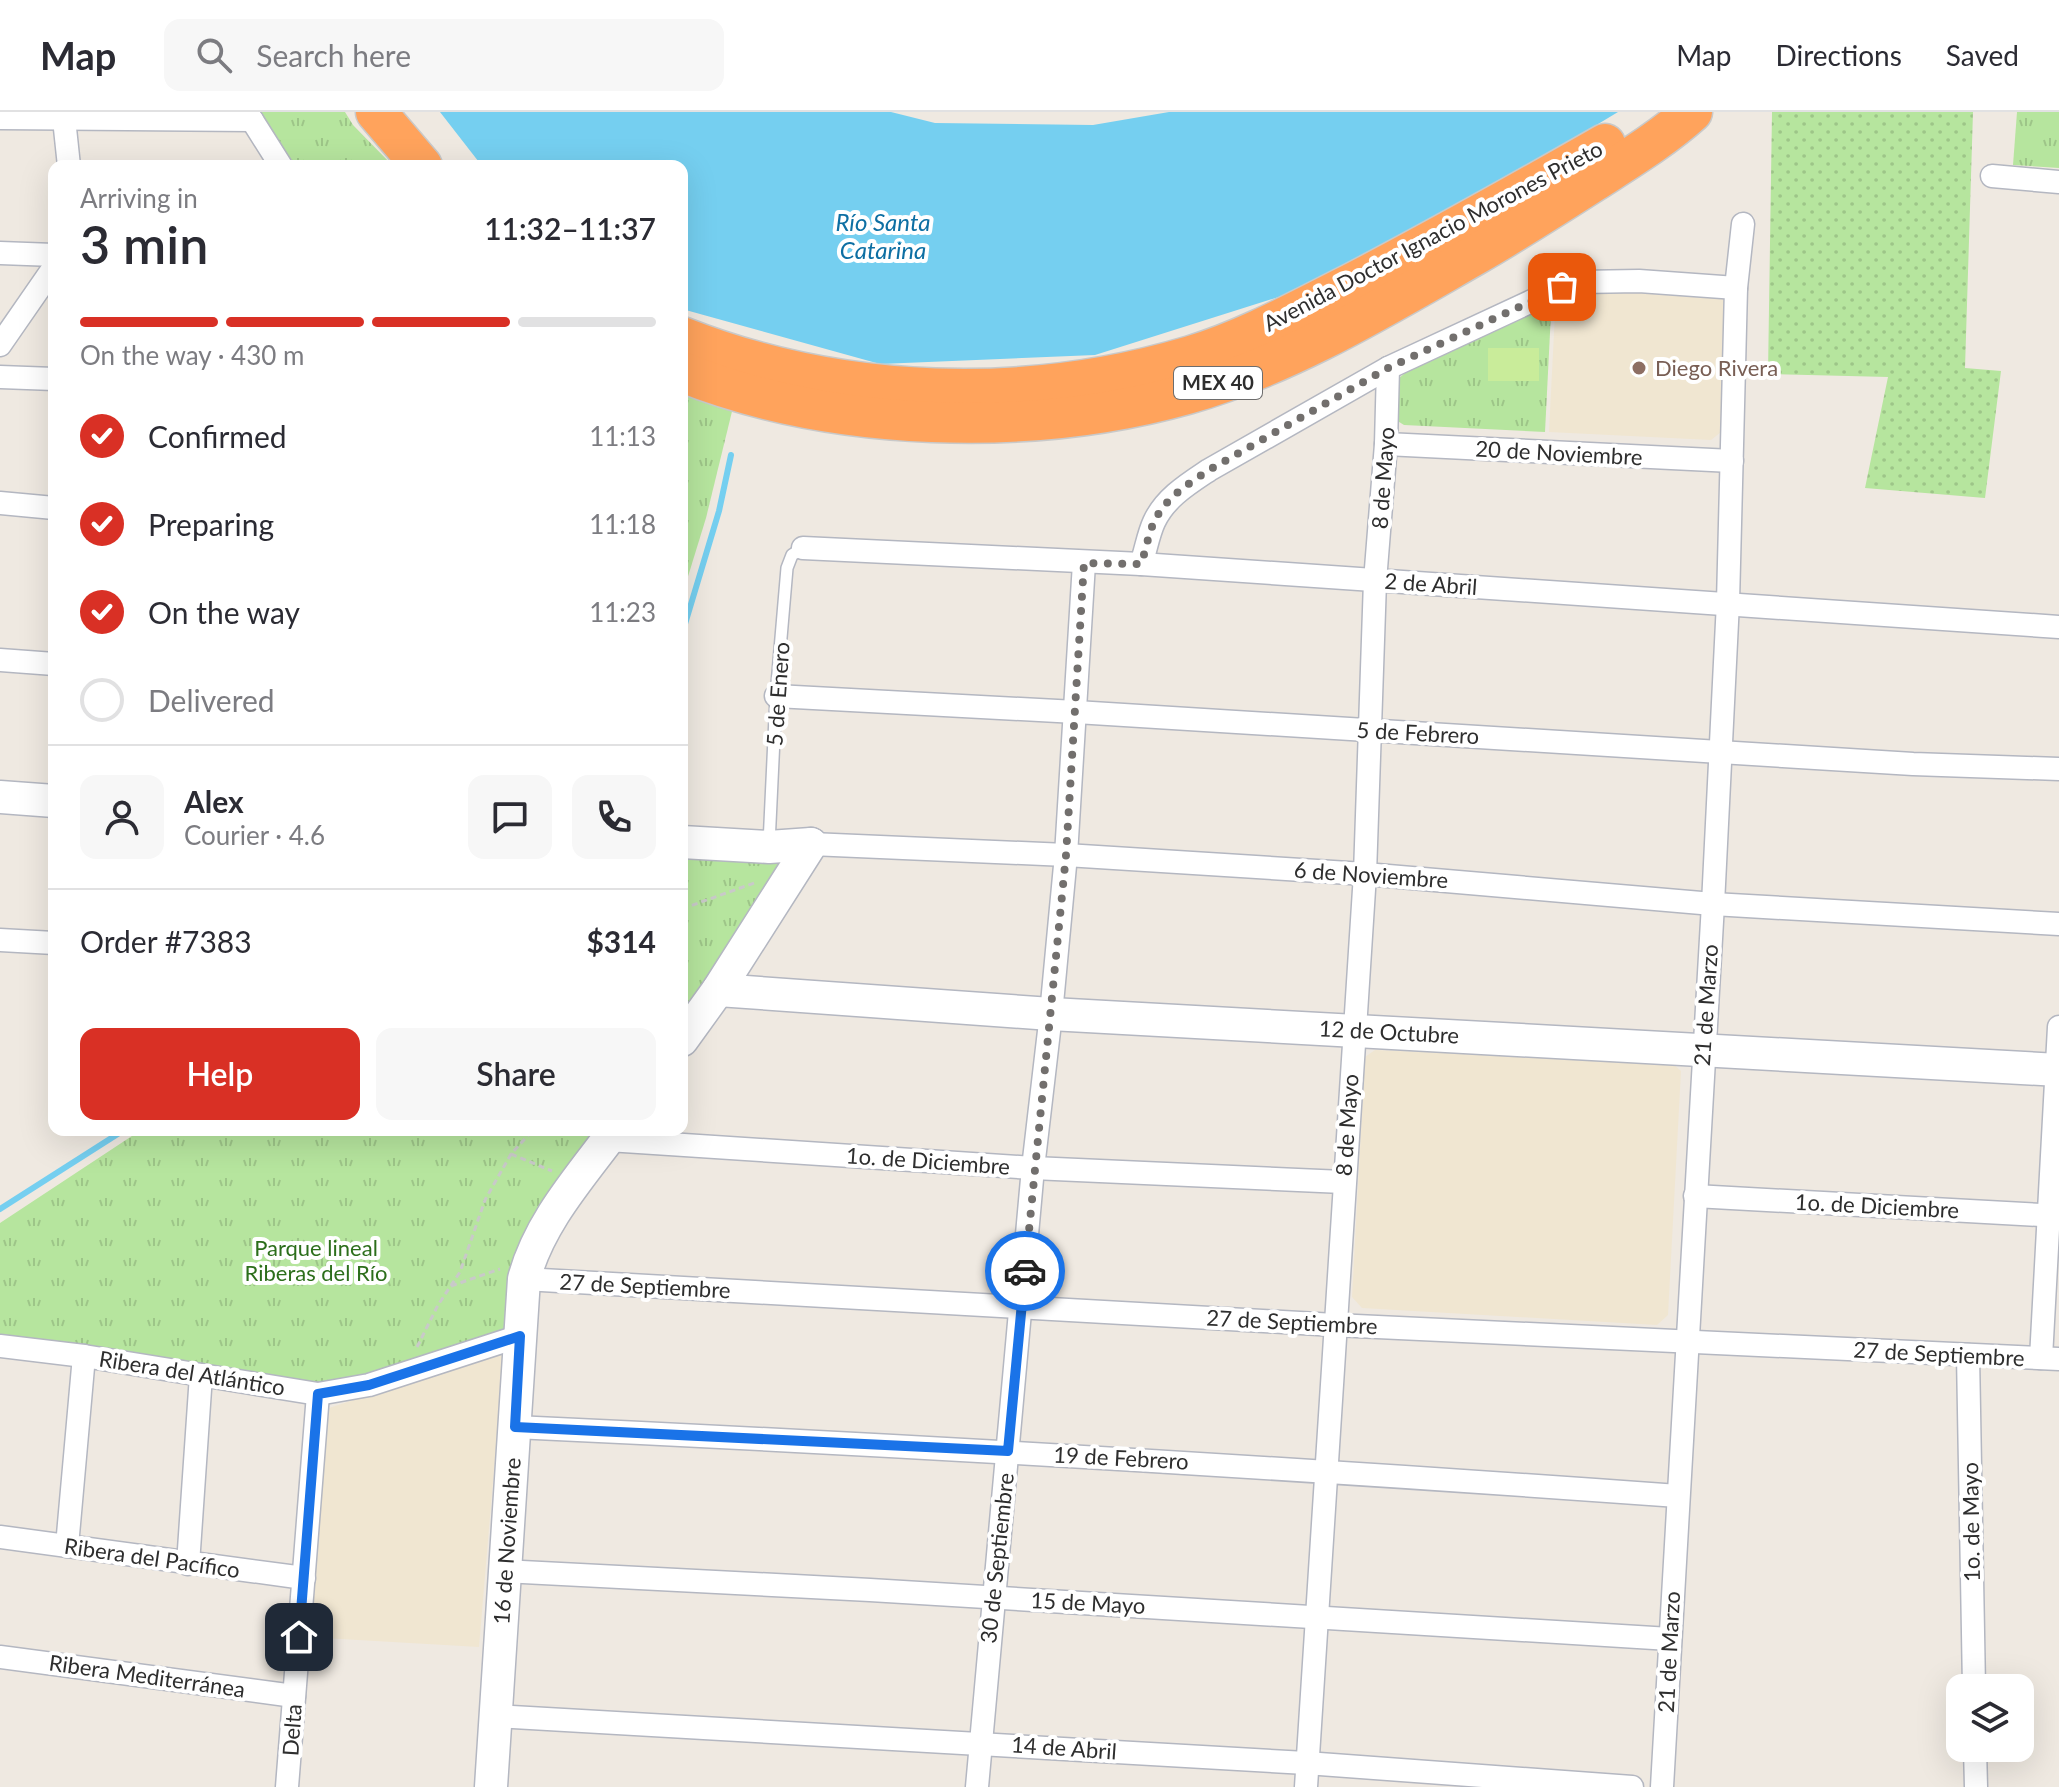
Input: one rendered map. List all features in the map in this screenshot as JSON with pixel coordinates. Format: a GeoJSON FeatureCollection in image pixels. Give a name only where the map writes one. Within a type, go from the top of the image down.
{"type":"FeatureCollection","features":[{"type":"Feature","properties":{"kind":"highway"},"geometry":{"type":"LineString","coordinates":[[344,112],[382,160]]}},
{"type":"Feature","properties":{"kind":"highway"},"geometry":{"type":"LineString","coordinates":[[376,112],[417,160]]}},
{"type":"Feature","properties":{"kind":"highway","name":"Avenida Doctor Ignacio Morones Prieto"},"geometry":{"type":"LineString","coordinates":[[688,339],[729,355],[786,370],[867,384],[1011,388],[1112,375],[1192,355],[1270,325],[1433,241],[1662,112]]}},
{"type":"Feature","properties":{"kind":"highway","name":"Avenida Doctor Ignacio Morones Prieto"},"geometry":{"type":"LineString","coordinates":[[688,374],[791,405],[871,418],[968,422],[1067,417],[1133,407],[1189,393],[1243,374],[1388,305],[1512,234],[1616,167],[1692,112]]}},
{"type":"Feature","properties":{"kind":"street"},"geometry":{"type":"LineString","coordinates":[[63,116],[68,160]]}},
{"type":"Feature","properties":{"kind":"street"},"geometry":{"type":"LineString","coordinates":[[0,118],[248,116],[277,160]]}},
{"type":"Feature","properties":{"kind":"street"},"geometry":{"type":"LineString","coordinates":[[1992,176],[2059,182]]}},
{"type":"Feature","properties":{"kind":"street","name":"21 de Marzo"},"geometry":{"type":"LineString","coordinates":[[1662,1787],[1713,904],[1728,602],[1736,288],[1743,224]]}},
{"type":"Feature","properties":{"kind":"street"},"geometry":{"type":"LineString","coordinates":[[0,253],[48,255]]}},
{"type":"Feature","properties":{"kind":"street"},"geometry":{"type":"LineString","coordinates":[[0,345],[48,276]]}},
{"type":"Feature","properties":{"kind":"street"},"geometry":{"type":"LineString","coordinates":[[1141,564],[1154,522],[1165,505],[1183,488],[1388,368],[1571,284],[1639,281],[1736,288]]}},
{"type":"Feature","properties":{"kind":"street","name":"8 de Mayo"},"geometry":{"type":"LineString","coordinates":[[1306,1787],[1365,874],[1368,730],[1388,368]]}},
{"type":"Feature","properties":{"kind":"street"},"geometry":{"type":"LineString","coordinates":[[0,377],[48,379]]}},
{"type":"Feature","properties":{"kind":"street","name":"20 de Noviembre"},"geometry":{"type":"LineString","coordinates":[[1386,444],[1732,461]]}},
{"type":"Feature","properties":{"kind":"street"},"geometry":{"type":"LineString","coordinates":[[0,503],[48,507]]}},
{"type":"Feature","properties":{"kind":"street","name":"2 de Abril"},"geometry":{"type":"LineString","coordinates":[[803,548],[1141,564],[2059,627]]}},
{"type":"Feature","properties":{"kind":"street","name":"30 de Septiembre"},"geometry":{"type":"LineString","coordinates":[[977,1787],[1033,1168],[1066,855],[1084,563]]}},
{"type":"Feature","properties":{"kind":"street"},"geometry":{"type":"LineString","coordinates":[[0,660],[48,664]]}},
{"type":"Feature","properties":{"kind":"street","name":"5 de Febrero"},"geometry":{"type":"LineString","coordinates":[[776,696],[1720,750],[1913,764],[2059,769]]}},
{"type":"Feature","properties":{"kind":"street"},"geometry":{"type":"LineString","coordinates":[[0,797],[48,801]]}},
{"type":"Feature","properties":{"kind":"street","name":"6 de Noviembre"},"geometry":{"type":"LineString","coordinates":[[688,843],[769,847],[811,844],[1066,855],[1365,874],[1713,904],[2059,924]]}},
{"type":"Feature","properties":{"kind":"street"},"geometry":{"type":"LineString","coordinates":[[688,1032],[811,844]]}},
{"type":"Feature","properties":{"kind":"street"},"geometry":{"type":"LineString","coordinates":[[0,940],[48,943]]}},
{"type":"Feature","properties":{"kind":"street","name":"12 de Octubre"},"geometry":{"type":"LineString","coordinates":[[718,990],[1051,1014],[2058,1070]]}},
{"type":"Feature","properties":{"kind":"street"},"geometry":{"type":"LineString","coordinates":[[2050,1359],[2059,1027]]}},
{"type":"Feature","properties":{"kind":"street","name":"16 de Noviembre"},"geometry":{"type":"LineString","coordinates":[[491,1787],[527,1268],[557,1209],[611,1136]]}},
{"type":"Feature","properties":{"kind":"street","name":"1o. de Diciembre"},"geometry":{"type":"LineString","coordinates":[[625,1136],[1033,1168],[1343,1182]]}},
{"type":"Feature","properties":{"kind":"street","name":"1o. de Diciembre"},"geometry":{"type":"LineString","coordinates":[[1695,1196],[2053,1215]]}},
{"type":"Feature","properties":{"kind":"street","name":"27 de Septiembre"},"geometry":{"type":"LineString","coordinates":[[527,1268],[1022,1306],[1335,1325],[2050,1359]]}},
{"type":"Feature","properties":{"kind":"street","name":"Ribera del Atlántico"},"geometry":{"type":"LineString","coordinates":[[0,1346],[84,1356],[318,1394],[369,1385],[520,1336]]}},
{"type":"Feature","properties":{"kind":"street","name":"1o. de Mayo"},"geometry":{"type":"LineString","coordinates":[[1968,1355],[1974,1674]]}},
{"type":"Feature","properties":{"kind":"street"},"geometry":{"type":"LineString","coordinates":[[67,1546],[84,1356]]}},
{"type":"Feature","properties":{"kind":"street"},"geometry":{"type":"LineString","coordinates":[[188,1564],[201,1375]]}},
{"type":"Feature","properties":{"kind":"street","name":"Delta"},"geometry":{"type":"LineString","coordinates":[[287,1787],[318,1394]]}},
{"type":"Feature","properties":{"kind":"street","name":"19 de Febrero"},"geometry":{"type":"LineString","coordinates":[[515,1427],[1008,1451],[1678,1496]]}},
{"type":"Feature","properties":{"kind":"street","name":"Ribera del Pacífico"},"geometry":{"type":"LineString","coordinates":[[0,1537],[304,1578]]}},
{"type":"Feature","properties":{"kind":"street","name":"15 de Mayo"},"geometry":{"type":"LineString","coordinates":[[505,1571],[1319,1616],[1670,1639]]}},
{"type":"Feature","properties":{"kind":"street","name":"Ribera Mediterránea"},"geometry":{"type":"LineString","coordinates":[[0,1657],[294,1696]]}},
{"type":"Feature","properties":{"kind":"street","name":"14 de Abril"},"geometry":{"type":"LineString","coordinates":[[495,1716],[1306,1763],[1632,1787]]}},
{"type":"Feature","properties":{"kind":"street"},"geometry":{"type":"LineString","coordinates":[[1975,1762],[1976,1787]]}},
{"type":"Feature","properties":{"kind":"lane","name":"5 de Enero"},"geometry":{"type":"LineString","coordinates":[[769,847],[776,696],[787,568],[792,555],[803,548]]}},
{"type":"Feature","properties":{"kind":"path"},"geometry":{"type":"LineString","coordinates":[[688,906],[753,883],[789,879]]}},
{"type":"Feature","properties":{"kind":"path"},"geometry":{"type":"LineString","coordinates":[[405,1373],[438,1305],[460,1272],[485,1200],[511,1154],[528,1136]]}},
{"type":"Feature","properties":{"kind":"path"},"geometry":{"type":"LineString","coordinates":[[511,1154],[578,1181]]}},
{"type":"Feature","properties":{"kind":"path"},"geometry":{"type":"LineString","coordinates":[[451,1286],[527,1268]]}},
{"type":"Feature","properties":{"kind":"shaded area","name":"Diego Rivera"},"geometry":{"type":"Polygon","coordinates":[[[1578,288],[1725,294],[1730,304],[1721,432],[1711,440],[1549,432],[1556,293],[1578,288]]]}},
{"type":"Feature","properties":{"kind":"shaded area"},"geometry":{"type":"Polygon","coordinates":[[[1375,1050],[1672,1063],[1681,1071],[1668,1315],[1657,1325],[1362,1308],[1352,1297],[1365,1057],[1375,1050]]]}},
{"type":"Feature","properties":{"kind":"shaded area"},"geometry":{"type":"Polygon","coordinates":[[[504,1351],[479,1647],[306,1637],[329,1408],[504,1351]]]}},
{"type":"Feature","properties":{"kind":"green space"},"geometry":{"type":"Polygon","coordinates":[[[244,112],[345,112],[353,125],[387,160],[280,160],[244,112]]]}},
{"type":"Feature","properties":{"kind":"green space"},"geometry":{"type":"Polygon","coordinates":[[[1772,112],[1973,112],[1965,368],[2001,371],[1985,498],[1865,488],[1888,377],[1768,374],[1772,112]]]}},
{"type":"Feature","properties":{"kind":"green space"},"geometry":{"type":"Polygon","coordinates":[[[2017,112],[2059,112],[2059,168],[2013,165],[2017,112]]]}},
{"type":"Feature","properties":{"kind":"green space"},"geometry":{"type":"Polygon","coordinates":[[[1552,293],[1545,432],[1404,425],[1396,420],[1398,379],[1405,373],[1552,293]]]}},
{"type":"Feature","properties":{"kind":"green space"},"geometry":{"type":"Polygon","coordinates":[[[1488,348],[1539,348],[1539,381],[1488,381],[1488,348]]]}},
{"type":"Feature","properties":{"kind":"green space"},"geometry":{"type":"Polygon","coordinates":[[[688,372],[737,391],[706,518],[688,576],[688,372]]]}},
{"type":"Feature","properties":{"kind":"green space"},"geometry":{"type":"Polygon","coordinates":[[[688,843],[811,844],[688,1031],[688,843]]]}},
{"type":"Feature","properties":{"kind":"green space","name":"Parque lineal Riberas del Río"},"geometry":{"type":"Polygon","coordinates":[[[132,1136],[611,1136],[557,1209],[520,1336],[339,1392],[0,1346],[0,1223],[132,1136]]]}},
{"type":"Feature","properties":{"kind":"water","name":"Río Santa Catarina"},"geometry":{"type":"Polygon","coordinates":[[[440,112],[891,112],[935,123],[1093,125],[1169,112],[1618,112],[1348,275],[1095,355],[880,364],[688,311],[688,160],[477,160],[440,112]]]}},
{"type":"Feature","properties":{"kind":"waterway"},"geometry":{"type":"LineString","coordinates":[[688,614],[719,511],[731,455]]}},
{"type":"Feature","properties":{"kind":"waterway"},"geometry":{"type":"LineString","coordinates":[[0,1209],[115,1136]]}},
{"type":"Feature","properties":{"kind":"way so far"},"geometry":{"type":"LineString","coordinates":[[1025,1271],[1066,855],[1084,563],[1141,564],[1154,522],[1165,505],[1209,470],[1388,368],[1562,287]]}},
{"type":"Feature","properties":{"kind":"place","name":"Diego Rivera"},"geometry":{"type":"Point","coordinates":[1639,368]}},
{"type":"Feature","properties":{"kind":"route"},"geometry":{"type":"LineString","coordinates":[[299,1637],[318,1394],[369,1385],[520,1336],[515,1427],[1008,1451],[1025,1271]]}}]}
